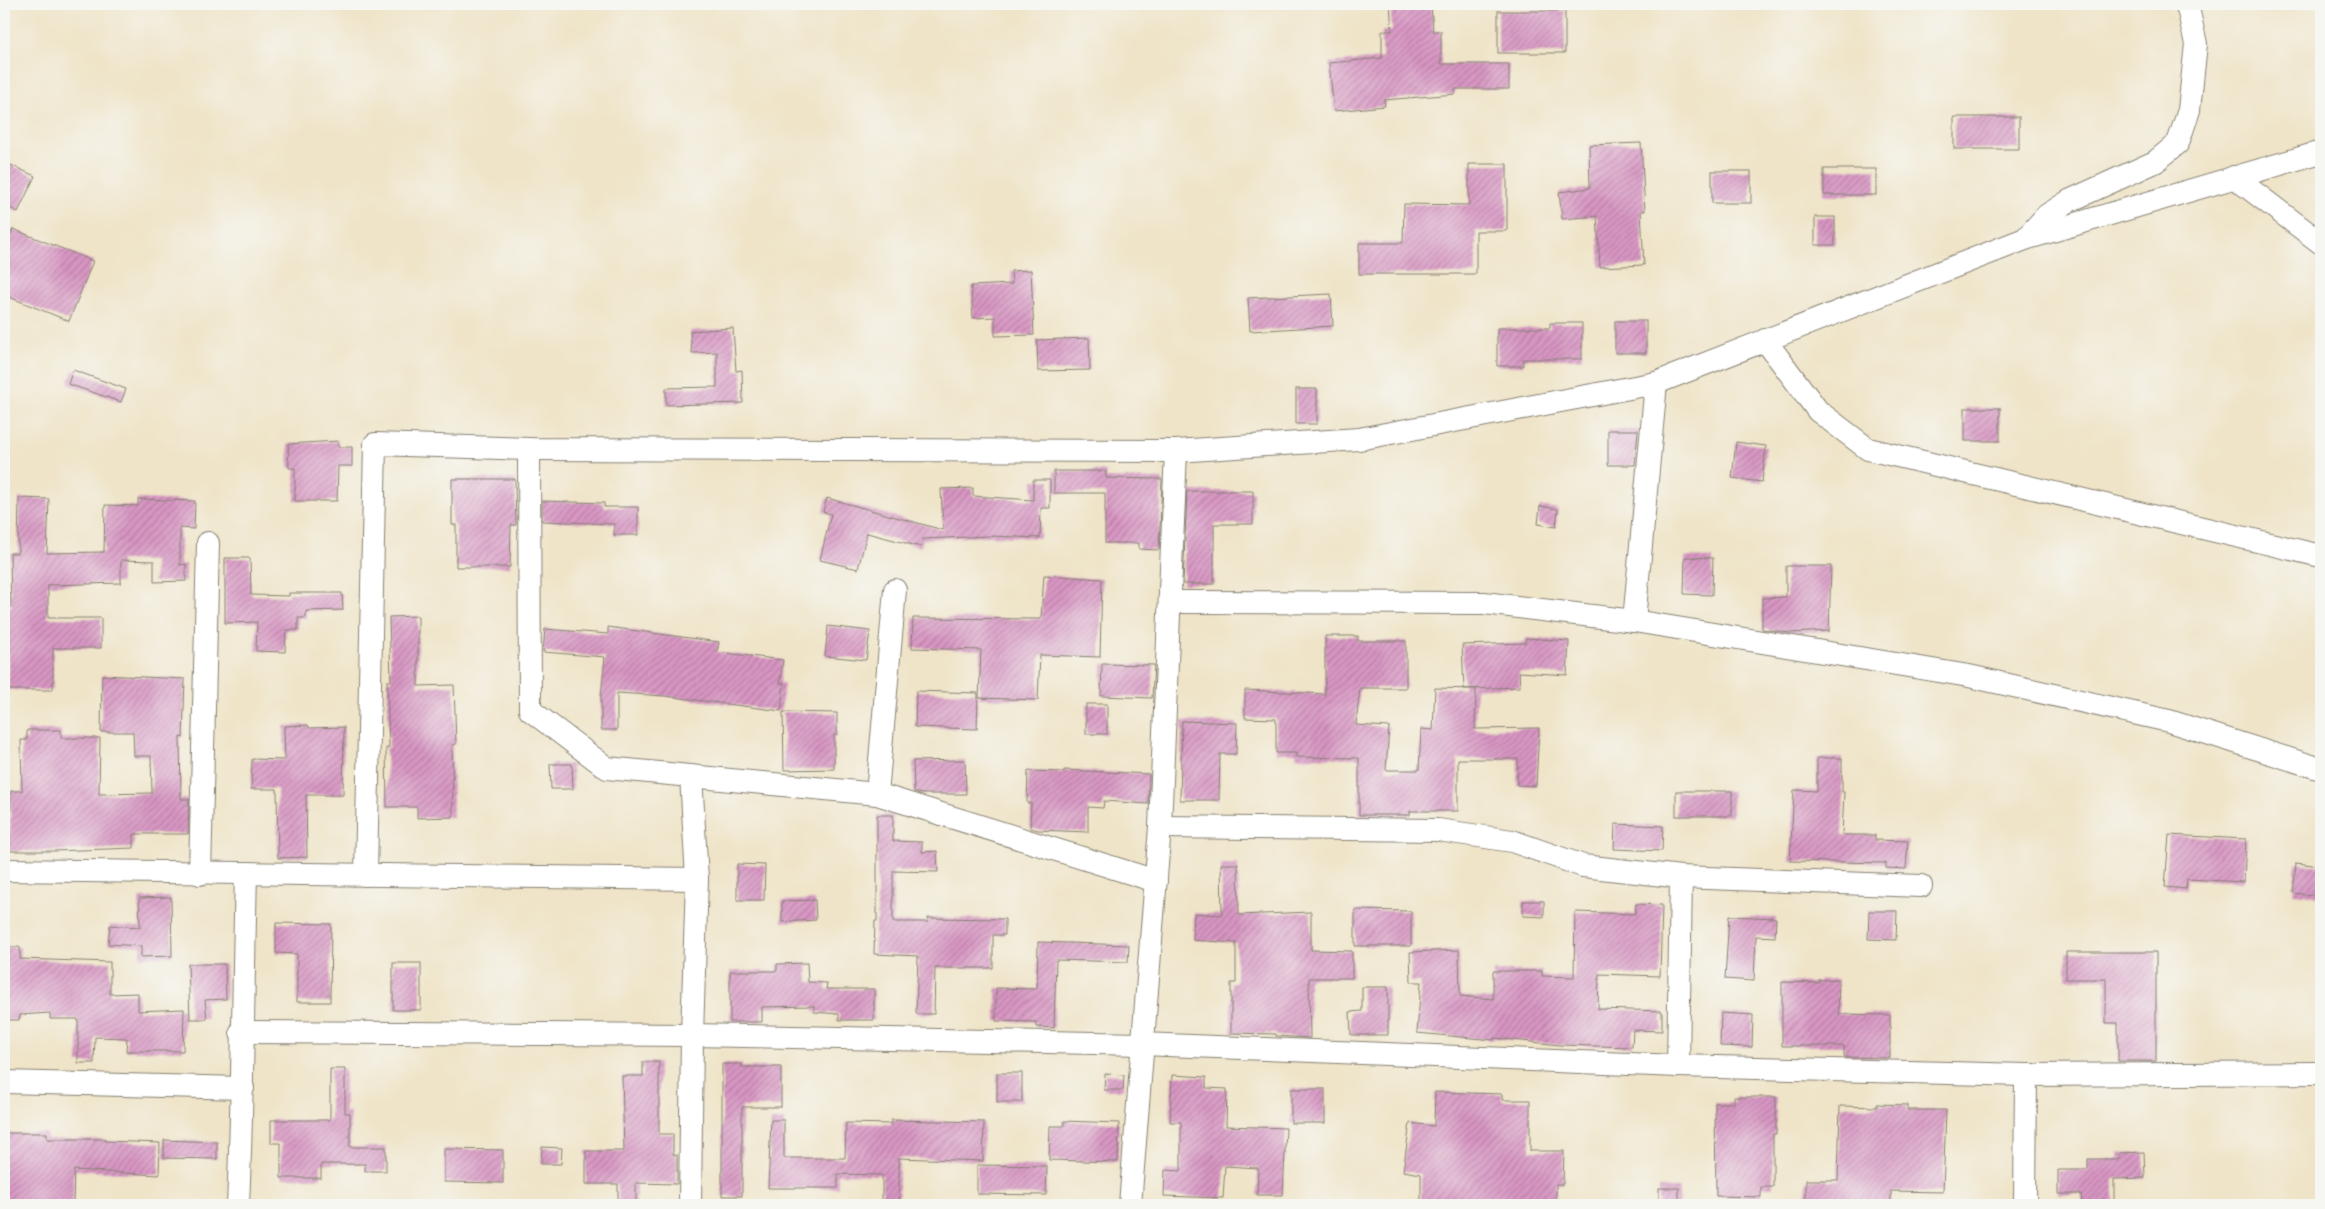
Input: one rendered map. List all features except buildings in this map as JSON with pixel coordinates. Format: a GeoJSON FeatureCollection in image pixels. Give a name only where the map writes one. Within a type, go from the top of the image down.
{"type":"FeatureCollection","features":[{"type":"Feature","properties":{"kind":"street"},"geometry":{"type":"LineString","coordinates":[[2025,239],[2047,215],[2069,201],[2154,162],[2178,143],[2189,110],[2196,44],[2188,8],[2185,4]]}},
{"type":"Feature","properties":{"kind":"street"},"geometry":{"type":"LineString","coordinates":[[366,875],[375,444],[529,449],[1176,451],[1359,439],[1656,383],[2025,239],[2321,152]]}},
{"type":"Feature","properties":{"kind":"street"},"geometry":{"type":"LineString","coordinates":[[2234,178],[2321,243]]}},
{"type":"Feature","properties":{"kind":"street"},"geometry":{"type":"LineString","coordinates":[[1766,340],[1818,411],[1868,449],[2321,556]]}},
{"type":"Feature","properties":{"kind":"street"},"geometry":{"type":"LineString","coordinates":[[1634,621],[1656,383]]}},
{"type":"Feature","properties":{"kind":"street"},"geometry":{"type":"LineString","coordinates":[[529,449],[530,710],[607,768],[877,794],[1156,881]]}},
{"type":"Feature","properties":{"kind":"street"},"geometry":{"type":"LineString","coordinates":[[1130,1205],[1160,827],[1176,451]]}},
{"type":"Feature","properties":{"kind":"street"},"geometry":{"type":"LineString","coordinates":[[200,874],[208,543]]}},
{"type":"Feature","properties":{"kind":"street"},"geometry":{"type":"LineString","coordinates":[[877,794],[895,590]]}},
{"type":"Feature","properties":{"kind":"street"},"geometry":{"type":"LineString","coordinates":[[1170,602],[1484,603],[1634,621],[1969,676],[2169,721],[2321,769]]}},
{"type":"Feature","properties":{"kind":"street"},"geometry":{"type":"LineString","coordinates":[[690,1205],[692,1035],[697,879],[691,776]]}},
{"type":"Feature","properties":{"kind":"street"},"geometry":{"type":"LineString","coordinates":[[1160,827],[1438,830],[1512,841],[1583,866],[1681,877],[1921,886]]}},
{"type":"Feature","properties":{"kind":"street"},"geometry":{"type":"LineString","coordinates":[[4,870],[697,879]]}},
{"type":"Feature","properties":{"kind":"street"},"geometry":{"type":"LineString","coordinates":[[238,1205],[243,1088],[241,1032],[246,874]]}},
{"type":"Feature","properties":{"kind":"street"},"geometry":{"type":"LineString","coordinates":[[1678,1066],[1681,877]]}},
{"type":"Feature","properties":{"kind":"street"},"geometry":{"type":"LineString","coordinates":[[241,1032],[692,1035],[1142,1044],[1678,1066],[2026,1074],[2321,1073]]}},
{"type":"Feature","properties":{"kind":"street"},"geometry":{"type":"LineString","coordinates":[[2025,1205],[2026,1074]]}},
{"type":"Feature","properties":{"kind":"street"},"geometry":{"type":"LineString","coordinates":[[4,1082],[243,1088]]}}]}
